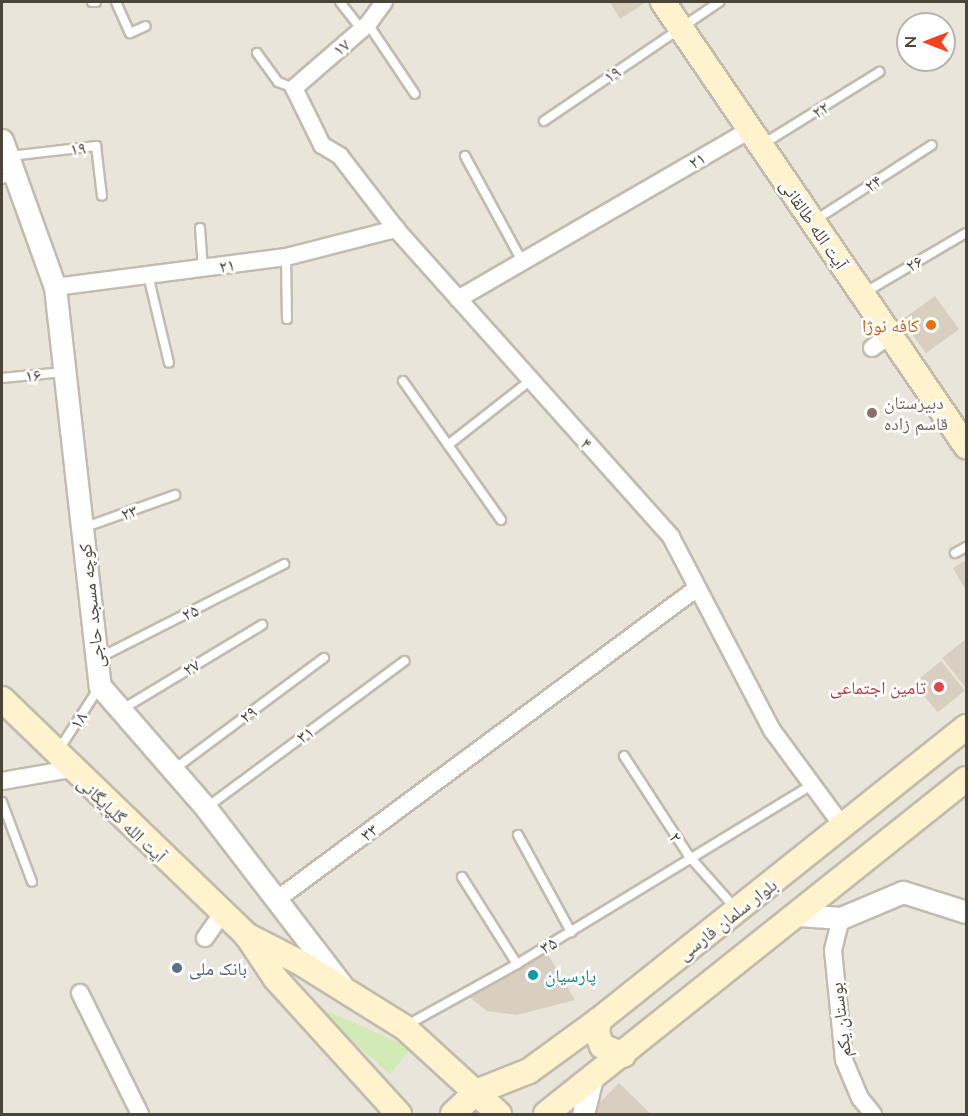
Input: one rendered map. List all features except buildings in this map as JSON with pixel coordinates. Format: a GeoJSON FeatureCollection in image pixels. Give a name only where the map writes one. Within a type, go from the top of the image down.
{"type":"FeatureCollection","features":[{"type":"Feature","properties":{"kind":"main road","name":"آیت الله طالقانی"},"geometry":{"type":"LineString","coordinates":[[663,2],[862,294],[881,341],[966,446]]}},
{"type":"Feature","properties":{"kind":"main road","name":"آیت الله گلپایگانی"},"geometry":{"type":"LineString","coordinates":[[2,699],[222,915],[246,935],[404,1027],[499,1114]]}},
{"type":"Feature","properties":{"kind":"main road","name":"بلوار سلمان فارسی"},"geometry":{"type":"LineString","coordinates":[[476,1092],[529,1071],[599,1020],[844,828],[966,727]]}},
{"type":"Feature","properties":{"kind":"main road"},"geometry":{"type":"LineString","coordinates":[[546,1114],[799,915],[966,779]]}},
{"type":"Feature","properties":{"kind":"main road","name":"آیت الله گلپایگانی"},"geometry":{"type":"LineString","coordinates":[[246,935],[276,979],[399,1114]]}},
{"type":"Feature","properties":{"kind":"main road"},"geometry":{"type":"LineString","coordinates":[[599,1020],[597,1033],[602,1046],[623,1055]]}},
{"type":"Feature","properties":{"kind":"main road"},"geometry":{"type":"LineString","coordinates":[[453,1114],[476,1092]]}},
{"type":"Feature","properties":{"kind":"street","name":"۱۷"},"geometry":{"type":"LineString","coordinates":[[294,88],[364,26],[384,2]]}},
{"type":"Feature","properties":{"kind":"street","name":"۴"},"geometry":{"type":"LineString","coordinates":[[294,88],[322,145],[340,156],[396,230],[671,537],[772,730],[844,828]]}},
{"type":"Feature","properties":{"kind":"street","name":"۲۱"},"geometry":{"type":"LineString","coordinates":[[458,299],[522,261],[755,138]]}},
{"type":"Feature","properties":{"kind":"street","name":"کوچه مسجد حاجی"},"geometry":{"type":"LineString","coordinates":[[7,163],[55,287],[100,686],[206,808],[275,901],[350,994]]}},
{"type":"Feature","properties":{"kind":"street","name":"۲۱"},"geometry":{"type":"LineString","coordinates":[[55,287],[286,256],[396,230]]}},
{"type":"Feature","properties":{"kind":"street","name":"۳۳"},"geometry":{"type":"LineString","coordinates":[[275,901],[697,588]]}},
{"type":"Feature","properties":{"kind":"street"},"geometry":{"type":"LineString","coordinates":[[2,781],[63,761]]}},
{"type":"Feature","properties":{"kind":"street"},"geometry":{"type":"LineString","coordinates":[[799,915],[841,918],[903,892],[966,912]]}},
{"type":"Feature","properties":{"kind":"street"},"geometry":{"type":"LineString","coordinates":[[205,938],[222,915]]}},
{"type":"Feature","properties":{"kind":"street","name":"بوستان یکم"},"geometry":{"type":"LineString","coordinates":[[841,918],[832,950],[844,1060],[860,1098],[873,1114]]}},
{"type":"Feature","properties":{"kind":"street"},"geometry":{"type":"LineString","coordinates":[[80,993],[140,1114]]}},
{"type":"Feature","properties":{"kind":"street"},"geometry":{"type":"LineString","coordinates":[[583,1114],[592,1078]]}},
{"type":"Feature","properties":{"kind":"lane"},"geometry":{"type":"LineString","coordinates":[[116,2],[130,33],[146,26]]}},
{"type":"Feature","properties":{"kind":"lane"},"geometry":{"type":"LineString","coordinates":[[340,2],[364,26],[415,94]]}},
{"type":"Feature","properties":{"kind":"lane","name":"۱۹"},"geometry":{"type":"LineString","coordinates":[[544,121],[680,26],[719,2]]}},
{"type":"Feature","properties":{"kind":"lane"},"geometry":{"type":"LineString","coordinates":[[257,53],[278,82],[294,88]]}},
{"type":"Feature","properties":{"kind":"lane","name":"۲۲"},"geometry":{"type":"LineString","coordinates":[[755,138],[879,72]]}},
{"type":"Feature","properties":{"kind":"lane","name":"۲۴"},"geometry":{"type":"LineString","coordinates":[[813,222],[932,145]]}},
{"type":"Feature","properties":{"kind":"lane","name":"۱۹"},"geometry":{"type":"LineString","coordinates":[[7,163],[96,146],[102,196]]}},
{"type":"Feature","properties":{"kind":"lane"},"geometry":{"type":"LineString","coordinates":[[465,156],[522,261]]}},
{"type":"Feature","properties":{"kind":"lane"},"geometry":{"type":"LineString","coordinates":[[200,228],[203,268]]}},
{"type":"Feature","properties":{"kind":"lane","name":"۲۶"},"geometry":{"type":"LineString","coordinates":[[862,294],[966,233]]}},
{"type":"Feature","properties":{"kind":"lane"},"geometry":{"type":"LineString","coordinates":[[286,256],[287,319]]}},
{"type":"Feature","properties":{"kind":"lane"},"geometry":{"type":"LineString","coordinates":[[148,275],[169,363]]}},
{"type":"Feature","properties":{"kind":"lane","name":"۱۶"},"geometry":{"type":"LineString","coordinates":[[2,378],[64,372]]}},
{"type":"Feature","properties":{"kind":"lane"},"geometry":{"type":"LineString","coordinates":[[448,445],[531,380]]}},
{"type":"Feature","properties":{"kind":"lane"},"geometry":{"type":"LineString","coordinates":[[403,381],[501,520]]}},
{"type":"Feature","properties":{"kind":"lane","name":"۲۳"},"geometry":{"type":"LineString","coordinates":[[82,528],[175,495]]}},
{"type":"Feature","properties":{"kind":"lane"},"geometry":{"type":"LineString","coordinates":[[955,554],[966,547]]}},
{"type":"Feature","properties":{"kind":"lane","name":"۲۵"},"geometry":{"type":"LineString","coordinates":[[97,660],[284,564]]}},
{"type":"Feature","properties":{"kind":"lane","name":"۲۷"},"geometry":{"type":"LineString","coordinates":[[121,710],[262,625]]}},
{"type":"Feature","properties":{"kind":"lane","name":"۲۹"},"geometry":{"type":"LineString","coordinates":[[172,770],[324,658]]}},
{"type":"Feature","properties":{"kind":"lane","name":"۳۱"},"geometry":{"type":"LineString","coordinates":[[206,808],[405,661]]}},
{"type":"Feature","properties":{"kind":"lane","name":"۱۸"},"geometry":{"type":"LineString","coordinates":[[63,761],[100,686]]}},
{"type":"Feature","properties":{"kind":"lane","name":"۲"},"geometry":{"type":"LineString","coordinates":[[624,756],[689,856],[738,911]]}},
{"type":"Feature","properties":{"kind":"lane","name":"۳۵"},"geometry":{"type":"LineString","coordinates":[[404,1027],[571,932],[689,856],[811,785]]}},
{"type":"Feature","properties":{"kind":"lane"},"geometry":{"type":"LineString","coordinates":[[2,802],[32,882]]}},
{"type":"Feature","properties":{"kind":"lane"},"geometry":{"type":"LineString","coordinates":[[518,835],[571,932]]}},
{"type":"Feature","properties":{"kind":"lane"},"geometry":{"type":"LineString","coordinates":[[462,878],[517,964]]}},
{"type":"Feature","properties":{"kind":"shaded area"},"geometry":{"type":"Polygon","coordinates":[[[2,2],[966,2],[966,1114],[2,1114],[2,2]]]}},
{"type":"Feature","properties":{"kind":"green space"},"geometry":{"type":"Polygon","coordinates":[[[309,1003],[411,1048],[390,1074],[309,1003]]]}},
{"type":"Feature","properties":{"kind":"place","name":"کافه نوژا"},"geometry":{"type":"Point","coordinates":[931,325]}},
{"type":"Feature","properties":{"kind":"place","name":"دبیرستان قاسم زاده"},"geometry":{"type":"Point","coordinates":[872,413]}},
{"type":"Feature","properties":{"kind":"place","name":"تامین اجتماعی"},"geometry":{"type":"Point","coordinates":[939,687]}},
{"type":"Feature","properties":{"kind":"place","name":"بانک ملی"},"geometry":{"type":"Point","coordinates":[177,968]}},
{"type":"Feature","properties":{"kind":"place","name":"پارسیان"},"geometry":{"type":"Point","coordinates":[533,975]}}]}
